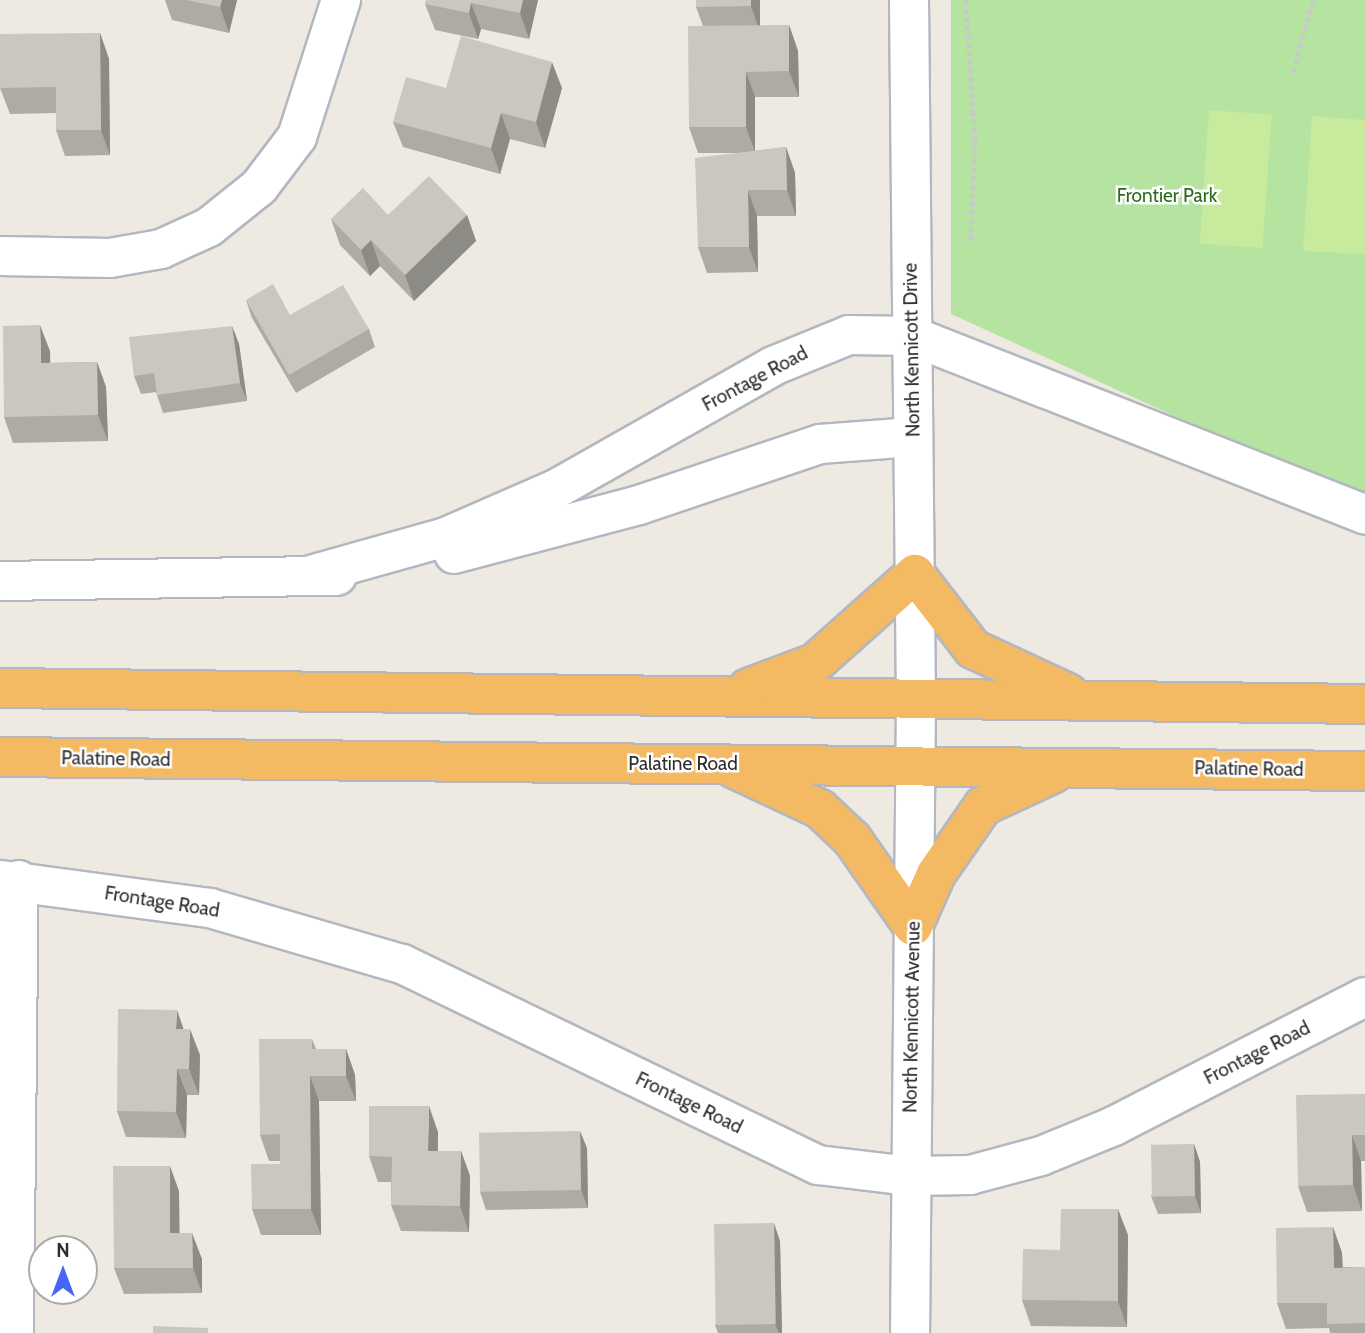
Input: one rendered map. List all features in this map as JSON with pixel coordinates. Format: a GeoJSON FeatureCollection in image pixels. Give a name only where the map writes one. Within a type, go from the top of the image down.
{"type":"FeatureCollection","features":[{"type":"Feature","properties":{"kind":"highway"},"geometry":{"type":"LineString","coordinates":[[713,698],[815,663],[915,574],[973,649],[1008,671],[1093,702]]}},
{"type":"Feature","properties":{"kind":"highway"},"geometry":{"type":"LineString","coordinates":[[0,688],[1365,704]]}},
{"type":"Feature","properties":{"kind":"highway","name":"Palatine Road"},"geometry":{"type":"LineString","coordinates":[[0,757],[915,762],[1365,771]]}},
{"type":"Feature","properties":{"kind":"highway"},"geometry":{"type":"LineString","coordinates":[[721,763],[820,809],[852,839],[913,926]]}},
{"type":"Feature","properties":{"kind":"highway"},"geometry":{"type":"LineString","coordinates":[[913,926],[936,874],[983,806],[1074,765]]}},
{"type":"Feature","properties":{"kind":"street"},"geometry":{"type":"LineString","coordinates":[[0,256],[110,258],[161,249],[209,227],[259,187],[297,137],[341,0]]}},
{"type":"Feature","properties":{"kind":"street","name":"North Kennicott Drive"},"geometry":{"type":"LineString","coordinates":[[909,0],[916,700]]}},
{"type":"Feature","properties":{"kind":"street","name":"Frontage Road"},"geometry":{"type":"LineString","coordinates":[[314,574],[446,537],[556,489],[822,344],[849,335],[912,335],[1365,514]]}},
{"type":"Feature","properties":{"kind":"street","name":"Frontage Road"},"geometry":{"type":"LineString","coordinates":[[0,581],[314,574],[362,579],[639,505],[820,444],[913,438]]}},
{"type":"Feature","properties":{"kind":"street","name":"North Kennicott Avenue"},"geometry":{"type":"LineString","coordinates":[[910,1333],[916,700]]}},
{"type":"Feature","properties":{"kind":"street"},"geometry":{"type":"LineString","coordinates":[[9,880],[14,1333]]}},
{"type":"Feature","properties":{"kind":"street","name":"Frontage Road"},"geometry":{"type":"LineString","coordinates":[[9,880],[210,908],[402,964],[818,1165],[910,1176],[970,1175],[1041,1156],[1114,1126],[1365,997]]}},
{"type":"Feature","properties":{"kind":"path"},"geometry":{"type":"LineString","coordinates":[[966,0],[975,142],[971,241]]}},
{"type":"Feature","properties":{"kind":"path"},"geometry":{"type":"LineString","coordinates":[[1293,72],[1313,0]]}},
{"type":"Feature","properties":{"kind":"green space","name":"Frontier Park"},"geometry":{"type":"Polygon","coordinates":[[[951,0],[1365,0],[1365,495],[1238,445],[951,314],[951,0]]]}},
{"type":"Feature","properties":{"kind":"green space"},"geometry":{"type":"Polygon","coordinates":[[[1209,110],[1272,114],[1262,248],[1200,244],[1209,110]]]}},
{"type":"Feature","properties":{"kind":"green space"},"geometry":{"type":"Polygon","coordinates":[[[1312,116],[1365,120],[1365,254],[1303,251],[1312,116]]]}},
{"type":"Feature","properties":{"kind":"building"},"geometry":{"type":"Polygon","coordinates":[[[187,0],[222,0],[220,7],[187,0]]]}},
{"type":"Feature","properties":{"kind":"building"},"geometry":{"type":"Polygon","coordinates":[[[426,0],[523,0],[520,13],[471,3],[469,13],[425,4],[426,0]]]}},
{"type":"Feature","properties":{"kind":"building"},"geometry":{"type":"Polygon","coordinates":[[[696,0],[751,0],[751,6],[696,7],[696,0]]]}},
{"type":"Feature","properties":{"kind":"building"},"geometry":{"type":"Polygon","coordinates":[[[789,25],[789,71],[746,72],[746,127],[689,127],[688,26],[789,25]]]}},
{"type":"Feature","properties":{"kind":"building"},"geometry":{"type":"Polygon","coordinates":[[[100,33],[101,130],[56,130],[56,87],[0,88],[0,34],[100,33]]]}},
{"type":"Feature","properties":{"kind":"building"},"geometry":{"type":"Polygon","coordinates":[[[461,36],[552,62],[536,122],[501,113],[491,148],[393,122],[406,77],[446,88],[461,36]]]}},
{"type":"Feature","properties":{"kind":"building"},"geometry":{"type":"Polygon","coordinates":[[[786,147],[787,190],[748,190],[749,247],[698,247],[695,158],[786,147]]]}},
{"type":"Feature","properties":{"kind":"building"},"geometry":{"type":"Polygon","coordinates":[[[429,176],[467,215],[405,275],[371,240],[361,250],[331,219],[363,188],[388,215],[429,176]]]}},
{"type":"Feature","properties":{"kind":"building"},"geometry":{"type":"Polygon","coordinates":[[[273,284],[290,315],[343,285],[369,329],[289,375],[246,300],[273,284]]]}},
{"type":"Feature","properties":{"kind":"building"},"geometry":{"type":"Polygon","coordinates":[[[40,325],[41,363],[97,362],[98,415],[4,417],[3,326],[40,325]]]}},
{"type":"Feature","properties":{"kind":"building"},"geometry":{"type":"Polygon","coordinates":[[[232,326],[240,383],[157,395],[154,373],[134,376],[129,337],[232,326]]]}},
{"type":"Feature","properties":{"kind":"building"},"geometry":{"type":"Polygon","coordinates":[[[118,1009],[177,1010],[176,1029],[190,1029],[189,1069],[177,1069],[176,1112],[117,1111],[118,1009]]]}},
{"type":"Feature","properties":{"kind":"building"},"geometry":{"type":"Polygon","coordinates":[[[259,1039],[312,1039],[312,1049],[346,1049],[346,1076],[310,1076],[311,1209],[252,1209],[251,1164],[280,1164],[280,1134],[260,1135],[259,1039]]]}},
{"type":"Feature","properties":{"kind":"building"},"geometry":{"type":"Polygon","coordinates":[[[1365,1094],[1365,1135],[1352,1135],[1353,1185],[1298,1186],[1296,1095],[1365,1094]]]}},
{"type":"Feature","properties":{"kind":"building"},"geometry":{"type":"Polygon","coordinates":[[[369,1106],[429,1106],[428,1151],[461,1151],[460,1206],[391,1205],[392,1157],[369,1156],[369,1106]]]}},
{"type":"Feature","properties":{"kind":"building"},"geometry":{"type":"Polygon","coordinates":[[[580,1131],[581,1190],[480,1192],[479,1133],[580,1131]]]}},
{"type":"Feature","properties":{"kind":"building"},"geometry":{"type":"Polygon","coordinates":[[[1194,1144],[1195,1196],[1152,1197],[1151,1145],[1194,1144]]]}},
{"type":"Feature","properties":{"kind":"building"},"geometry":{"type":"Polygon","coordinates":[[[113,1166],[170,1166],[170,1233],[192,1233],[193,1268],[114,1268],[113,1166]]]}},
{"type":"Feature","properties":{"kind":"building"},"geometry":{"type":"Polygon","coordinates":[[[1061,1209],[1118,1209],[1118,1301],[1022,1300],[1023,1249],[1060,1250],[1061,1209]]]}},
{"type":"Feature","properties":{"kind":"building"},"geometry":{"type":"Polygon","coordinates":[[[774,1223],[776,1324],[716,1325],[714,1224],[774,1223]]]}},
{"type":"Feature","properties":{"kind":"building"},"geometry":{"type":"Polygon","coordinates":[[[1333,1227],[1334,1268],[1365,1267],[1365,1323],[1327,1324],[1327,1303],[1277,1303],[1276,1228],[1333,1227]]]}},
{"type":"Feature","properties":{"kind":"building"},"geometry":{"type":"Polygon","coordinates":[[[153,1326],[208,1328],[208,1333],[153,1333],[153,1326]]]}}]}
